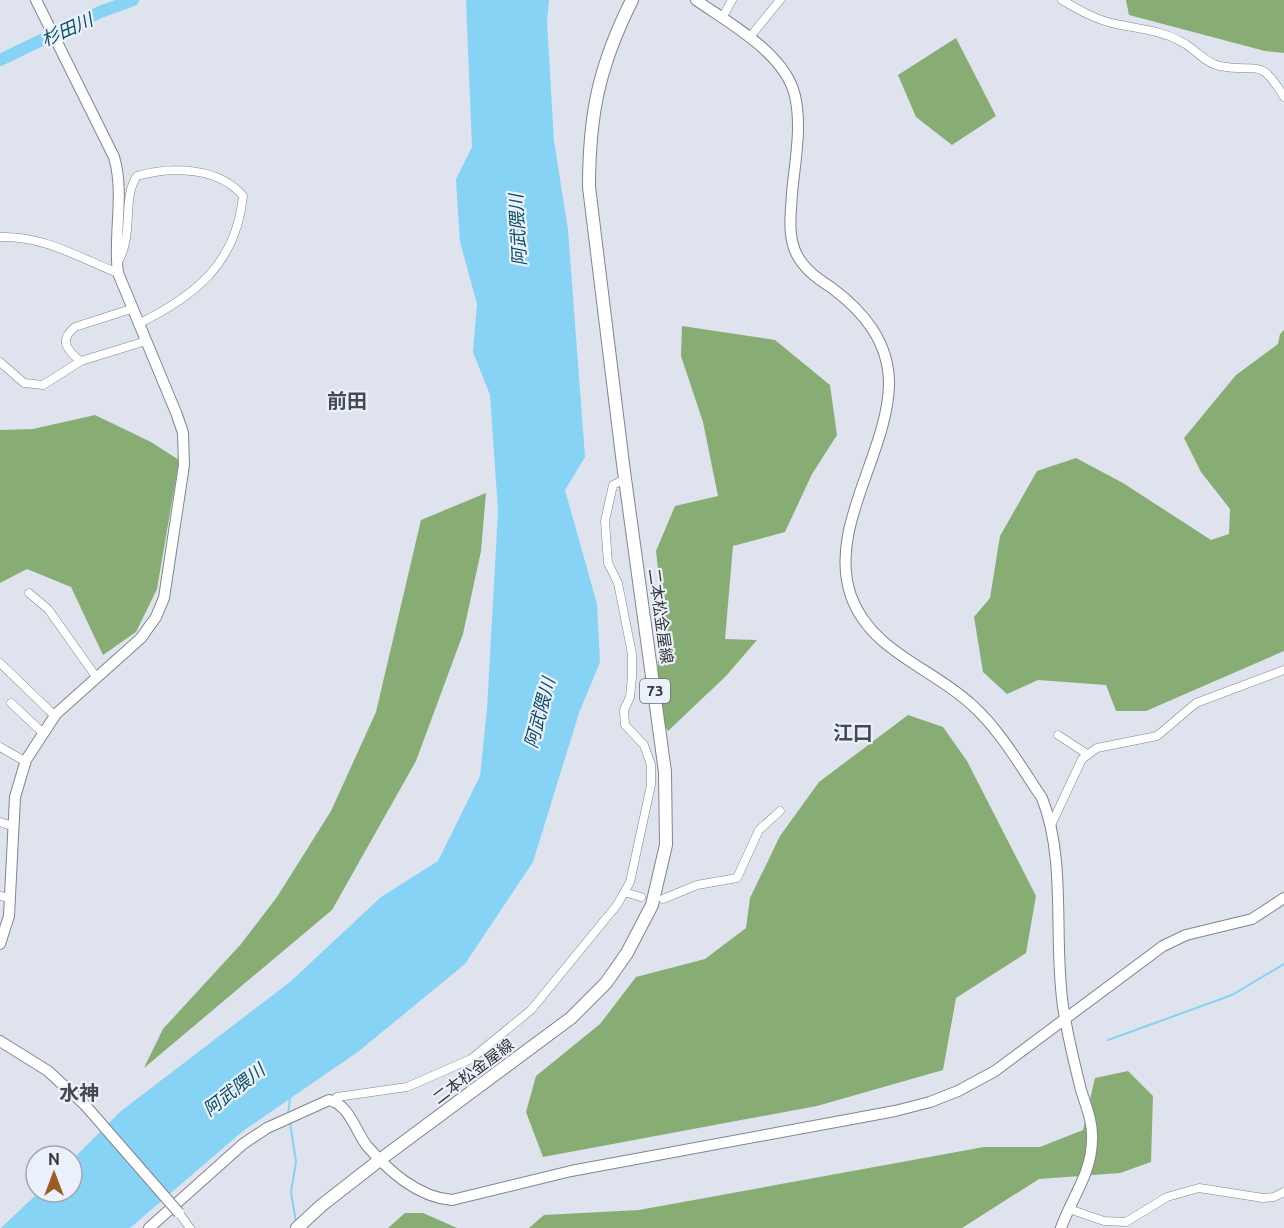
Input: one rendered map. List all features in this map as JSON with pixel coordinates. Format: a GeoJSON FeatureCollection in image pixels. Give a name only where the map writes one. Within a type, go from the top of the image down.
{"type":"FeatureCollection","features":[{"type":"Feature","properties":{"kind":"main road","name":"二本松金屋線"},"geometry":{"type":"LineString","coordinates":[[297,1228],[322,1205],[381,1159],[571,1018],[606,983],[627,953],[652,905],[666,845],[665,772],[625,479],[589,187],[589,144],[598,85],[607,54],[632,0]]}},
{"type":"Feature","properties":{"kind":"street"},"geometry":{"type":"LineString","coordinates":[[0,944],[9,916],[5,897],[15,797],[26,762],[55,716],[149,627],[168,583],[182,483],[183,433],[131,309],[117,268],[117,168],[108,142],[36,0]]}},
{"type":"Feature","properties":{"kind":"street"},"geometry":{"type":"LineString","coordinates":[[696,0],[749,38],[781,66],[795,94],[796,150],[791,214],[793,245],[806,267],[863,315],[878,338],[888,370],[887,403],[847,547],[847,580],[851,597],[864,621],[882,640],[962,696],[983,716],[1042,798],[1051,825],[1065,1018],[1093,1138],[1084,1180],[1061,1228]]}},
{"type":"Feature","properties":{"kind":"street"},"geometry":{"type":"LineString","coordinates":[[722,18],[732,0]]}},
{"type":"Feature","properties":{"kind":"street"},"geometry":{"type":"LineString","coordinates":[[749,38],[780,0]]}},
{"type":"Feature","properties":{"kind":"street"},"geometry":{"type":"LineString","coordinates":[[1062,0],[1087,15],[1115,24],[1154,29],[1182,42],[1218,66],[1263,69],[1273,78],[1284,97]]}},
{"type":"Feature","properties":{"kind":"street"},"geometry":{"type":"LineString","coordinates":[[117,268],[125,249],[132,189],[137,176],[150,172],[180,170],[209,175],[229,184],[243,196],[237,228],[231,244],[202,285],[169,309],[138,324]]}},
{"type":"Feature","properties":{"kind":"street"},"geometry":{"type":"LineString","coordinates":[[0,237],[18,236],[50,244],[117,268]]}},
{"type":"Feature","properties":{"kind":"street"},"geometry":{"type":"LineString","coordinates":[[80,361],[65,345],[68,333],[75,327],[131,309]]}},
{"type":"Feature","properties":{"kind":"street"},"geometry":{"type":"LineString","coordinates":[[0,362],[24,383],[34,386],[43,385],[80,361],[146,341]]}},
{"type":"Feature","properties":{"kind":"street"},"geometry":{"type":"LineString","coordinates":[[149,1228],[243,1144],[267,1128],[325,1102],[333,1101],[337,1097],[407,1087],[471,1059],[531,1010],[617,904],[633,871],[651,775],[647,752],[625,725],[624,710],[630,697],[632,654],[618,583],[608,563],[606,541],[606,521],[613,484],[625,479]]}},
{"type":"Feature","properties":{"kind":"street"},"geometry":{"type":"LineString","coordinates":[[29,594],[48,609],[97,678]]}},
{"type":"Feature","properties":{"kind":"street"},"geometry":{"type":"LineString","coordinates":[[0,663],[55,716]]}},
{"type":"Feature","properties":{"kind":"street"},"geometry":{"type":"LineString","coordinates":[[1051,825],[1082,759],[1087,754],[1097,748],[1157,736],[1197,703],[1284,670]]}},
{"type":"Feature","properties":{"kind":"street"},"geometry":{"type":"LineString","coordinates":[[11,703],[43,733]]}},
{"type":"Feature","properties":{"kind":"street"},"geometry":{"type":"LineString","coordinates":[[1058,735],[1087,754]]}},
{"type":"Feature","properties":{"kind":"street"},"geometry":{"type":"LineString","coordinates":[[0,747],[26,762]]}},
{"type":"Feature","properties":{"kind":"street"},"geometry":{"type":"LineString","coordinates":[[663,899],[697,885],[737,878],[759,830],[780,811]]}},
{"type":"Feature","properties":{"kind":"street"},"geometry":{"type":"LineString","coordinates":[[0,822],[12,826]]}},
{"type":"Feature","properties":{"kind":"street"},"geometry":{"type":"LineString","coordinates":[[624,892],[641,897]]}},
{"type":"Feature","properties":{"kind":"street"},"geometry":{"type":"LineString","coordinates":[[333,1101],[344,1110],[367,1145],[415,1190],[439,1199],[452,1200],[583,1169],[895,1111],[948,1095],[995,1071],[1163,946],[1186,935],[1252,919],[1284,897]]}},
{"type":"Feature","properties":{"kind":"street"},"geometry":{"type":"LineString","coordinates":[[0,1041],[48,1071],[85,1105],[190,1228]]}},
{"type":"Feature","properties":{"kind":"street"},"geometry":{"type":"LineString","coordinates":[[1069,1209],[1104,1221],[1126,1222],[1167,1197],[1199,1188],[1263,1198],[1274,1197],[1284,1192]]}},
{"type":"Feature","properties":{"kind":"green space"},"geometry":{"type":"Polygon","coordinates":[[[1126,0],[1284,0],[1284,53],[1265,51],[1129,15],[1126,0]]]}},
{"type":"Feature","properties":{"kind":"green space"},"geometry":{"type":"Polygon","coordinates":[[[956,38],[996,116],[952,145],[916,117],[898,75],[956,38]]]}},
{"type":"Feature","properties":{"kind":"green space"},"geometry":{"type":"Polygon","coordinates":[[[682,326],[775,340],[830,385],[837,435],[812,474],[785,532],[733,546],[725,639],[757,640],[726,676],[668,731],[655,709],[662,605],[656,551],[675,506],[718,496],[703,422],[681,356],[682,326]]]}},
{"type":"Feature","properties":{"kind":"green space"},"geometry":{"type":"Polygon","coordinates":[[[1284,330],[1284,651],[1146,711],[1116,711],[1106,685],[1038,680],[1007,694],[983,672],[974,617],[990,598],[1000,536],[1037,471],[1076,458],[1123,483],[1211,540],[1229,534],[1230,509],[1201,472],[1184,438],[1236,375],[1278,344],[1280,334],[1284,330]]]}},
{"type":"Feature","properties":{"kind":"green space"},"geometry":{"type":"Polygon","coordinates":[[[95,415],[151,442],[179,460],[157,589],[136,632],[103,655],[71,587],[27,569],[0,583],[0,430],[33,429],[95,415]]]}},
{"type":"Feature","properties":{"kind":"green space"},"geometry":{"type":"Polygon","coordinates":[[[486,493],[481,551],[463,634],[416,761],[332,910],[144,1068],[163,1029],[241,944],[277,897],[331,811],[376,712],[421,520],[486,493]]]}},
{"type":"Feature","properties":{"kind":"green space"},"geometry":{"type":"Polygon","coordinates":[[[908,715],[943,727],[967,761],[1036,896],[1026,953],[956,998],[943,1070],[817,1106],[543,1157],[526,1112],[536,1076],[600,1024],[636,977],[705,959],[746,928],[750,898],[780,836],[819,782],[908,715]]]}},
{"type":"Feature","properties":{"kind":"green space"},"geometry":{"type":"Polygon","coordinates":[[[1128,1071],[1153,1096],[1151,1162],[1120,1173],[1039,1179],[962,1228],[529,1228],[544,1215],[639,1210],[984,1147],[1040,1147],[1083,1130],[1095,1078],[1128,1071]]]}},
{"type":"Feature","properties":{"kind":"green space"},"geometry":{"type":"Polygon","coordinates":[[[405,1213],[423,1213],[457,1228],[388,1228],[405,1213]]]}},
{"type":"Feature","properties":{"kind":"water","name":"阿武隈川"},"geometry":{"type":"Polygon","coordinates":[[[466,0],[549,0],[547,22],[554,141],[568,230],[585,457],[565,490],[597,604],[600,662],[579,713],[533,862],[465,964],[359,1051],[243,1131],[130,1228],[1,1228],[26,1204],[84,1204],[84,1148],[121,1111],[290,982],[381,897],[438,861],[480,776],[487,709],[498,511],[490,395],[473,352],[477,304],[460,242],[456,179],[472,147],[466,0]]]}},
{"type":"Feature","properties":{"kind":"waterway","name":"杉田川"},"geometry":{"type":"LineString","coordinates":[[0,60],[100,12],[133,0]]}},
{"type":"Feature","properties":{"kind":"waterway"},"geometry":{"type":"LineString","coordinates":[[1108,1040],[1232,995],[1284,964]]}},
{"type":"Feature","properties":{"kind":"waterway"},"geometry":{"type":"LineString","coordinates":[[288,1114],[290,1098]]}},
{"type":"Feature","properties":{"kind":"waterway"},"geometry":{"type":"LineString","coordinates":[[290,1122],[296,1162],[291,1192],[296,1222]]}},
{"type":"Feature","properties":{"kind":"district","name":"前田"},"geometry":{"type":"Point","coordinates":[347,401]}},
{"type":"Feature","properties":{"kind":"district","name":"江口"},"geometry":{"type":"Point","coordinates":[853,733]}},
{"type":"Feature","properties":{"kind":"district","name":"水神"},"geometry":{"type":"Point","coordinates":[79,1093]}}]}
